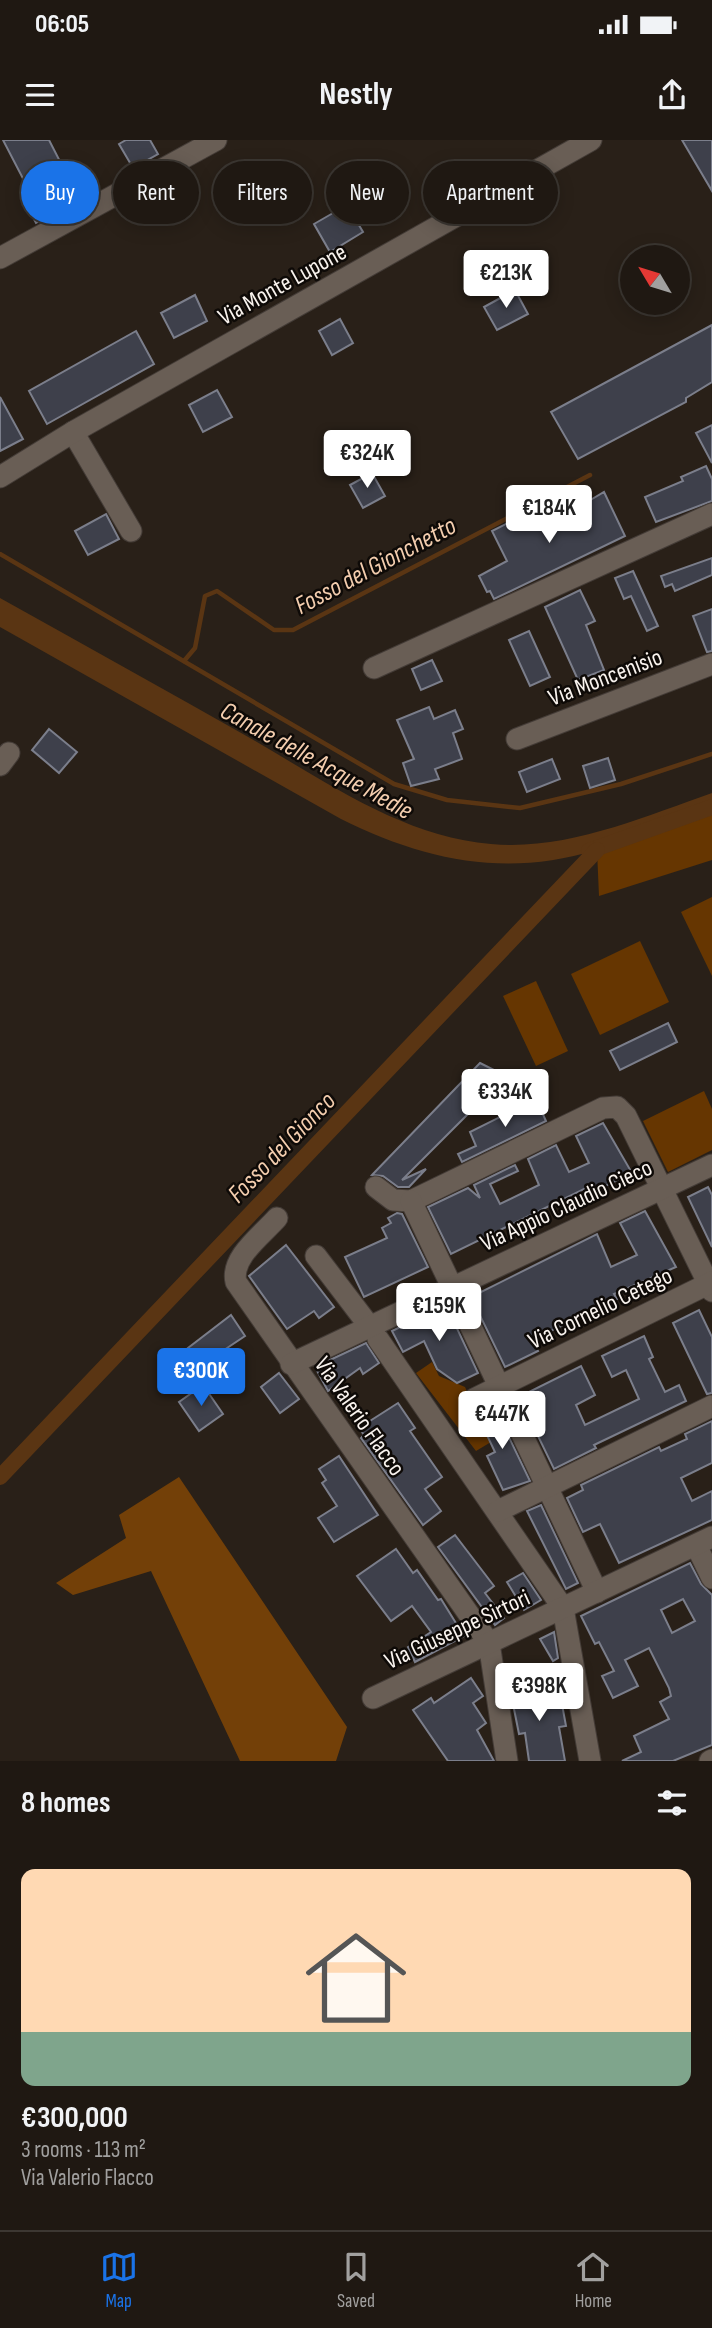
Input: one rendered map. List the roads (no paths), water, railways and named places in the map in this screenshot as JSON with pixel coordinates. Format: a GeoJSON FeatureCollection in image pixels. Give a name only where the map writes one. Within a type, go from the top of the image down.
{"type":"FeatureCollection","features":[{"type":"Feature","properties":{"kind":"street"},"geometry":{"type":"LineString","coordinates":[[0,258],[216,140]]}},
{"type":"Feature","properties":{"kind":"street","name":"Via Monte Lupone"},"geometry":{"type":"LineString","coordinates":[[0,477],[73,432],[591,140]]}},
{"type":"Feature","properties":{"kind":"street"},"geometry":{"type":"LineString","coordinates":[[73,432],[131,531]]}},
{"type":"Feature","properties":{"kind":"street"},"geometry":{"type":"LineString","coordinates":[[374,668],[712,514]]}},
{"type":"Feature","properties":{"kind":"street","name":"Via Moncenisio"},"geometry":{"type":"LineString","coordinates":[[517,739],[712,664]]}},
{"type":"Feature","properties":{"kind":"street"},"geometry":{"type":"LineString","coordinates":[[376,1187],[393,1200],[411,1201],[603,1108],[617,1107],[626,1116],[711,1286]]}},
{"type":"Feature","properties":{"kind":"street","name":"Via Appio Claudio Cieco"},"geometry":{"type":"LineString","coordinates":[[291,1364],[374,1333],[453,1288],[712,1165]]}},
{"type":"Feature","properties":{"kind":"street"},"geometry":{"type":"LineString","coordinates":[[411,1201],[597,1592]]}},
{"type":"Feature","properties":{"kind":"street","name":"Via Valerio Flacco"},"geometry":{"type":"LineString","coordinates":[[277,1218],[239,1260],[235,1278],[291,1364],[489,1643]]}},
{"type":"Feature","properties":{"kind":"street","name":"Via Giuseppe Sirtori"},"geometry":{"type":"LineString","coordinates":[[316,1256],[374,1333],[564,1608]]}},
{"type":"Feature","properties":{"kind":"street","name":"Via Cornelio Cetego"},"geometry":{"type":"LineString","coordinates":[[474,1398],[711,1286]]}},
{"type":"Feature","properties":{"kind":"street"},"geometry":{"type":"LineString","coordinates":[[498,1511],[712,1406]]}},
{"type":"Feature","properties":{"kind":"street"},"geometry":{"type":"LineString","coordinates":[[704,1541],[712,1578]]}},
{"type":"Feature","properties":{"kind":"street","name":"Via Giuseppe Sirtori"},"geometry":{"type":"LineString","coordinates":[[373,1698],[704,1541]]}},
{"type":"Feature","properties":{"kind":"street"},"geometry":{"type":"LineString","coordinates":[[564,1608],[590,1761]]}},
{"type":"Feature","properties":{"kind":"street"},"geometry":{"type":"LineString","coordinates":[[489,1643],[507,1761]]}},
{"type":"Feature","properties":{"kind":"waterway","name":"Fosso del Gionchetto"},"geometry":{"type":"LineString","coordinates":[[184,661],[195,648],[205,596],[217,591],[274,630],[293,630],[590,475]]}},
{"type":"Feature","properties":{"kind":"waterway"},"geometry":{"type":"LineString","coordinates":[[0,554],[394,784],[447,800],[520,808],[621,784],[712,754]]}},
{"type":"Feature","properties":{"kind":"waterway","name":"Canale delle Acque Medie"},"geometry":{"type":"LineString","coordinates":[[589,851],[712,807]]}},
{"type":"Feature","properties":{"kind":"waterway","name":"Fosso del Gionco"},"geometry":{"type":"LineString","coordinates":[[0,1477],[597,850]]}}]}
